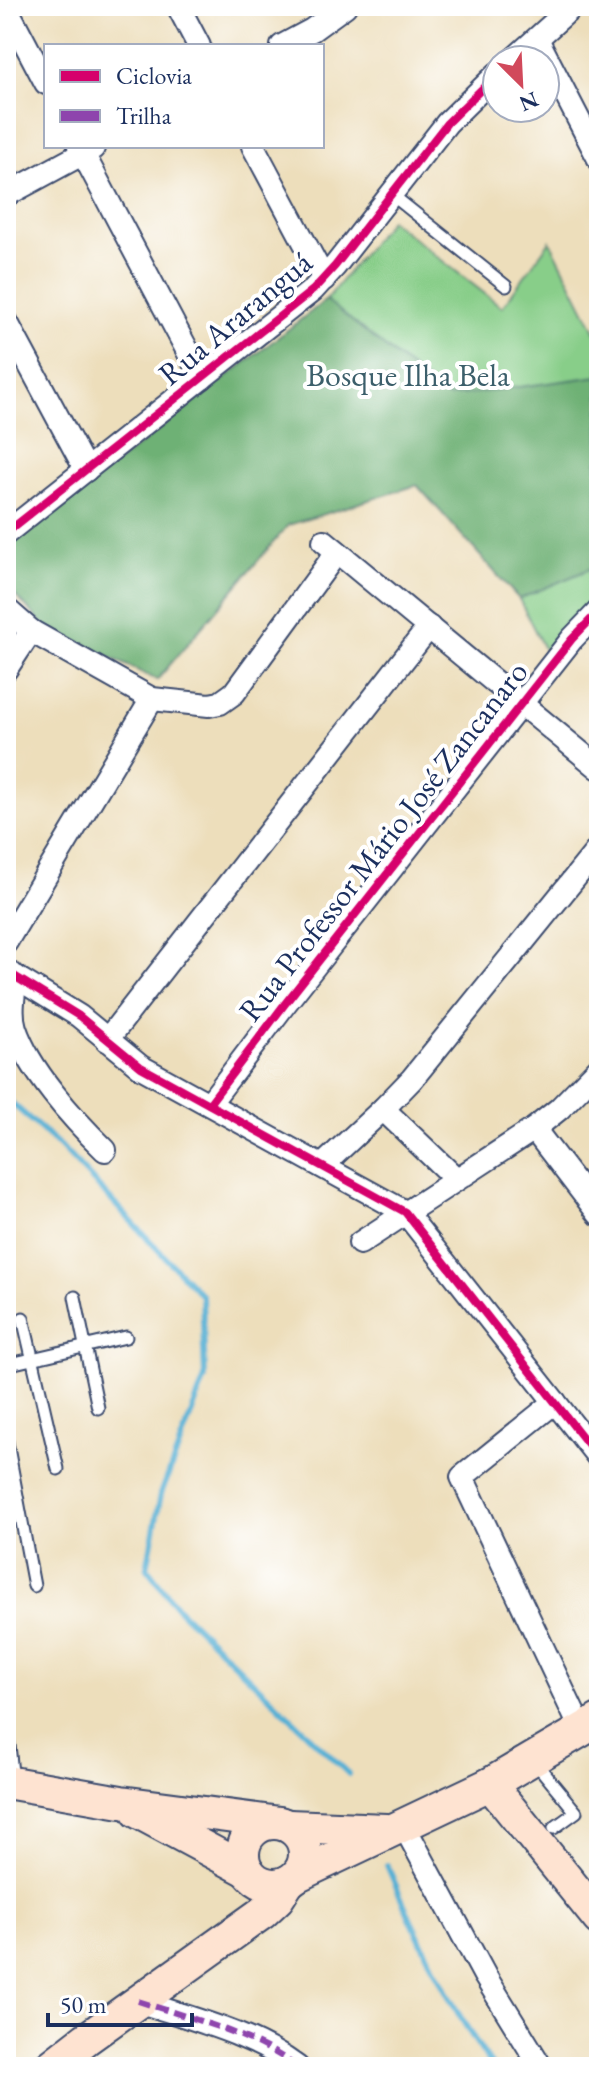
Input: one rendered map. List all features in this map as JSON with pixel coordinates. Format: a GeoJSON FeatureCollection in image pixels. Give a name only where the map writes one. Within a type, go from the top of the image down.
{"type":"FeatureCollection","features":[{"type":"Feature","properties":{"kind":"main road"},"geometry":{"type":"LineString","coordinates":[[121,1802],[271,1885],[293,1878],[490,1784],[591,1725]]}},
{"type":"Feature","properties":{"kind":"main road"},"geometry":{"type":"LineString","coordinates":[[10,1782],[121,1802],[285,1824],[297,1832],[305,1849],[305,1859],[293,1878],[262,1913],[50,2067]]}},
{"type":"Feature","properties":{"kind":"main road"},"geometry":{"type":"LineString","coordinates":[[490,1784],[599,1919]]}},
{"type":"Feature","properties":{"kind":"main road"},"geometry":{"type":"LineString","coordinates":[[224,1941],[239,1918],[251,1875],[243,1862],[245,1841],[259,1825],[396,1827]]}},
{"type":"Feature","properties":{"kind":"street"},"geometry":{"type":"LineString","coordinates":[[178,6],[198,44]]}},
{"type":"Feature","properties":{"kind":"street"},"geometry":{"type":"LineString","coordinates":[[286,44],[320,25],[345,6]]}},
{"type":"Feature","properties":{"kind":"street"},"geometry":{"type":"LineString","coordinates":[[531,44],[573,6]]}},
{"type":"Feature","properties":{"kind":"street"},"geometry":{"type":"LineString","coordinates":[[6,7],[44,79]]}},
{"type":"Feature","properties":{"kind":"street"},"geometry":{"type":"LineString","coordinates":[[537,39],[599,159]]}},
{"type":"Feature","properties":{"kind":"street","name":"Rua Araranguá"},"geometry":{"type":"LineString","coordinates":[[6,533],[324,279],[452,117],[481,89]]}},
{"type":"Feature","properties":{"kind":"street"},"geometry":{"type":"LineString","coordinates":[[6,195],[86,148],[202,378]]}},
{"type":"Feature","properties":{"kind":"street"},"geometry":{"type":"LineString","coordinates":[[254,148],[324,279]]}},
{"type":"Feature","properties":{"kind":"street"},"geometry":{"type":"LineString","coordinates":[[6,321],[86,470]]}},
{"type":"Feature","properties":{"kind":"street"},"geometry":{"type":"LineString","coordinates":[[6,609],[31,631],[152,699],[209,705],[228,699],[331,547],[599,768]]}},
{"type":"Feature","properties":{"kind":"street","name":"Rua Professor Mário José Zancanaro"},"geometry":{"type":"LineString","coordinates":[[209,1104],[578,631],[599,611]]}},
{"type":"Feature","properties":{"kind":"street"},"geometry":{"type":"LineString","coordinates":[[107,1040],[429,627]]}},
{"type":"Feature","properties":{"kind":"street"},"geometry":{"type":"LineString","coordinates":[[6,669],[31,631]]}},
{"type":"Feature","properties":{"kind":"street"},"geometry":{"type":"LineString","coordinates":[[6,942],[152,699]]}},
{"type":"Feature","properties":{"kind":"street"},"geometry":{"type":"LineString","coordinates":[[322,1166],[412,1079],[599,848]]}},
{"type":"Feature","properties":{"kind":"street"},"geometry":{"type":"LineString","coordinates":[[11,974],[79,1016],[141,1067],[405,1212],[599,1458]]}},
{"type":"Feature","properties":{"kind":"street"},"geometry":{"type":"LineString","coordinates":[[11,974],[15,1026],[22,1042],[65,1109],[105,1150]]}},
{"type":"Feature","properties":{"kind":"street"},"geometry":{"type":"LineString","coordinates":[[360,1243],[534,1129],[559,1109],[599,1068]]}},
{"type":"Feature","properties":{"kind":"street"},"geometry":{"type":"LineString","coordinates":[[383,1109],[456,1179]]}},
{"type":"Feature","properties":{"kind":"street"},"geometry":{"type":"LineString","coordinates":[[534,1129],[599,1214]]}},
{"type":"Feature","properties":{"kind":"street"},"geometry":{"type":"LineString","coordinates":[[555,1402],[462,1477],[591,1725]]}},
{"type":"Feature","properties":{"kind":"street"},"geometry":{"type":"LineString","coordinates":[[396,1827],[541,2067]]}},
{"type":"Feature","properties":{"kind":"street"},"geometry":{"type":"LineString","coordinates":[[138,2001],[244,2037],[297,2067]]}},
{"type":"Feature","properties":{"kind":"lane"},"geometry":{"type":"LineString","coordinates":[[391,194],[506,286]]}},
{"type":"Feature","properties":{"kind":"lane"},"geometry":{"type":"LineString","coordinates":[[75,1297],[98,1408]]}},
{"type":"Feature","properties":{"kind":"lane"},"geometry":{"type":"LineString","coordinates":[[23,1318],[58,1469]]}},
{"type":"Feature","properties":{"kind":"lane"},"geometry":{"type":"LineString","coordinates":[[6,1365],[126,1337]]}},
{"type":"Feature","properties":{"kind":"lane"},"geometry":{"type":"LineString","coordinates":[[6,1437],[34,1586]]}},
{"type":"Feature","properties":{"kind":"lane"},"geometry":{"type":"LineString","coordinates":[[6,1717],[10,1782]]}},
{"type":"Feature","properties":{"kind":"lane"},"geometry":{"type":"LineString","coordinates":[[534,1760],[576,1812],[554,1828]]}},
{"type":"Feature","properties":{"kind":"green space","name":"Bosque Ilha Bela"},"geometry":{"type":"Polygon","coordinates":[[[390,220],[502,307],[550,241],[599,338],[599,597],[545,651],[519,599],[417,485],[288,525],[157,680],[6,586],[6,549],[326,300],[390,220]]]}},
{"type":"Feature","properties":{"kind":"green space","name":"Bosque Ilha Bela"},"geometry":{"type":"Polygon","coordinates":[[[326,300],[447,397],[599,376],[599,565],[519,599],[417,485],[288,525],[157,680],[45,626],[6,586],[6,549],[326,300]]]}},
{"type":"Feature","properties":{"kind":"waterway"},"geometry":{"type":"LineString","coordinates":[[6,1098],[60,1146],[202,1296],[205,1378],[161,1494],[147,1568],[179,1610],[349,1774]]}},
{"type":"Feature","properties":{"kind":"waterway"},"geometry":{"type":"LineString","coordinates":[[387,1865],[448,1994],[493,2067]]}},
{"type":"Feature","properties":{"kind":"marked path"},"geometry":{"type":"LineString","coordinates":[[138,2001],[241,2036],[297,2067]]}},
{"type":"Feature","properties":{"kind":"cycle path"},"geometry":{"type":"LineString","coordinates":[[6,533],[313,290],[447,123],[481,90]]}},
{"type":"Feature","properties":{"kind":"cycle path"},"geometry":{"type":"LineString","coordinates":[[209,1104],[572,639],[599,611]]}},
{"type":"Feature","properties":{"kind":"cycle path"},"geometry":{"type":"LineString","coordinates":[[6,971],[79,1016],[141,1067],[405,1212],[599,1458]]}}]}
